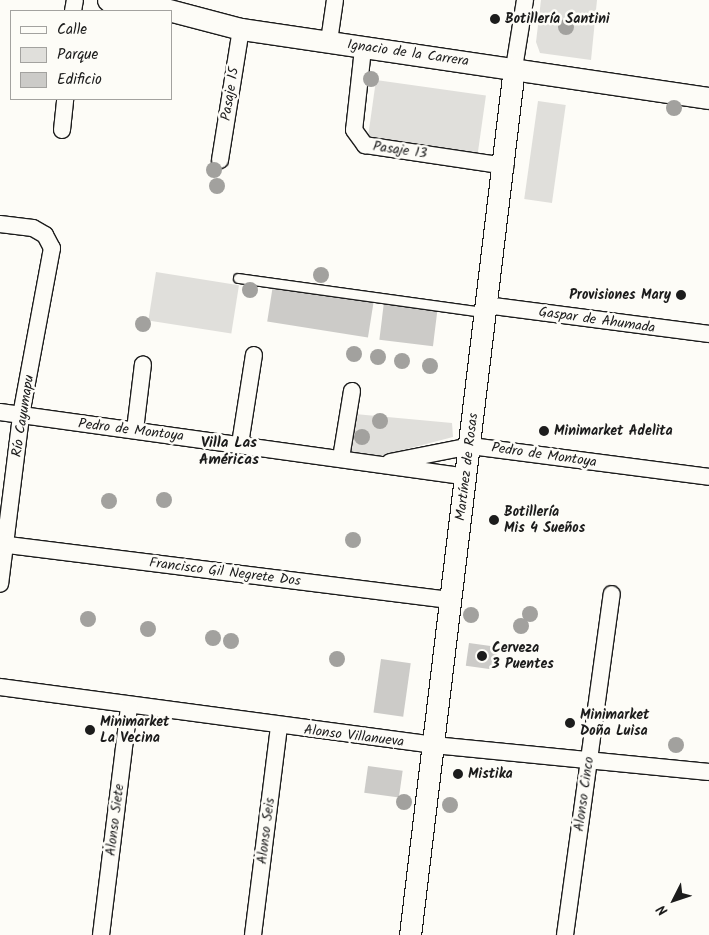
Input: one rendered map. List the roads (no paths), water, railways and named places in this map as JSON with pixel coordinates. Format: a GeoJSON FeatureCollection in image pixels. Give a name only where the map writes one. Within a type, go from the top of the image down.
{"type":"FeatureCollection","features":[{"type":"Feature","properties":{"kind":"street","name":"Ignacio de la Carrera"},"geometry":{"type":"LineString","coordinates":[[108,0],[162,4],[241,29],[709,98]]}},
{"type":"Feature","properties":{"kind":"street"},"geometry":{"type":"LineString","coordinates":[[329,41],[335,0]]}},
{"type":"Feature","properties":{"kind":"street","name":"Martínez de Rosas"},"geometry":{"type":"LineString","coordinates":[[410,935],[450,600],[468,477],[485,309],[505,166],[514,68],[525,0]]}},
{"type":"Feature","properties":{"kind":"street","name":"Pasaje 15"},"geometry":{"type":"LineString","coordinates":[[220,160],[241,29]]}},
{"type":"Feature","properties":{"kind":"street","name":"Pasaje 13"},"geometry":{"type":"LineString","coordinates":[[363,48],[354,130],[365,145],[505,166]]}},
{"type":"Feature","properties":{"kind":"street"},"geometry":{"type":"LineString","coordinates":[[62,130],[65,100]]}},
{"type":"Feature","properties":{"kind":"street","name":"Río Cayumapu"},"geometry":{"type":"LineString","coordinates":[[0,224],[33,228],[45,235],[52,248],[21,416],[3,545],[0,584]]}},
{"type":"Feature","properties":{"kind":"street","name":"Gaspar de Ahumada"},"geometry":{"type":"LineString","coordinates":[[485,309],[709,334]]}},
{"type":"Feature","properties":{"kind":"street"},"geometry":{"type":"LineString","coordinates":[[240,444],[254,355]]}},
{"type":"Feature","properties":{"kind":"street"},"geometry":{"type":"LineString","coordinates":[[135,430],[143,364]]}},
{"type":"Feature","properties":{"kind":"street"},"geometry":{"type":"LineString","coordinates":[[341,458],[352,391]]}},
{"type":"Feature","properties":{"kind":"street","name":"Pedro de Montoya"},"geometry":{"type":"LineString","coordinates":[[0,412],[468,477]]}},
{"type":"Feature","properties":{"kind":"street","name":"Pedro de Montoya"},"geometry":{"type":"LineString","coordinates":[[381,464],[470,446],[709,477]]}},
{"type":"Feature","properties":{"kind":"street","name":"Francisco Gil Negrete Dos"},"geometry":{"type":"LineString","coordinates":[[3,545],[450,600]]}},
{"type":"Feature","properties":{"kind":"street","name":"Alonso Cinco"},"geometry":{"type":"LineString","coordinates":[[565,935],[612,594]]}},
{"type":"Feature","properties":{"kind":"street","name":"Alonso Villanueva"},"geometry":{"type":"LineString","coordinates":[[0,687],[279,727],[434,746],[589,758],[709,772]]}},
{"type":"Feature","properties":{"kind":"street","name":"Alonso Siete"},"geometry":{"type":"LineString","coordinates":[[100,935],[129,706]]}},
{"type":"Feature","properties":{"kind":"street","name":"Alonso Seis"},"geometry":{"type":"LineString","coordinates":[[253,935],[279,727]]}},
{"type":"Feature","properties":{"kind":"lane"},"geometry":{"type":"LineString","coordinates":[[238,278],[485,309]]}},
{"type":"Feature","properties":{"kind":"place","name":"Botillería Santini"},"geometry":{"type":"Point","coordinates":[495,19]}},
{"type":"Feature","properties":{"kind":"place","name":"Provisiones Mary"},"geometry":{"type":"Point","coordinates":[681,295]}},
{"type":"Feature","properties":{"kind":"place","name":"Minimarket Adelita"},"geometry":{"type":"Point","coordinates":[544,431]}},
{"type":"Feature","properties":{"kind":"place","name":"Botillería Mis 4 Sueños"},"geometry":{"type":"Point","coordinates":[494,520]}},
{"type":"Feature","properties":{"kind":"place","name":"Cerveza 3 Puentes"},"geometry":{"type":"Point","coordinates":[482,656]}},
{"type":"Feature","properties":{"kind":"place","name":"Minimarket Doña Luisa"},"geometry":{"type":"Point","coordinates":[570,723]}},
{"type":"Feature","properties":{"kind":"place","name":"Minimarket La Vecina"},"geometry":{"type":"Point","coordinates":[90,730]}},
{"type":"Feature","properties":{"kind":"place","name":"Mistika"},"geometry":{"type":"Point","coordinates":[458,774]}},
{"type":"Feature","properties":{"kind":"district","name":"Villa Las Américas"},"geometry":{"type":"Point","coordinates":[229,452]}}]}
